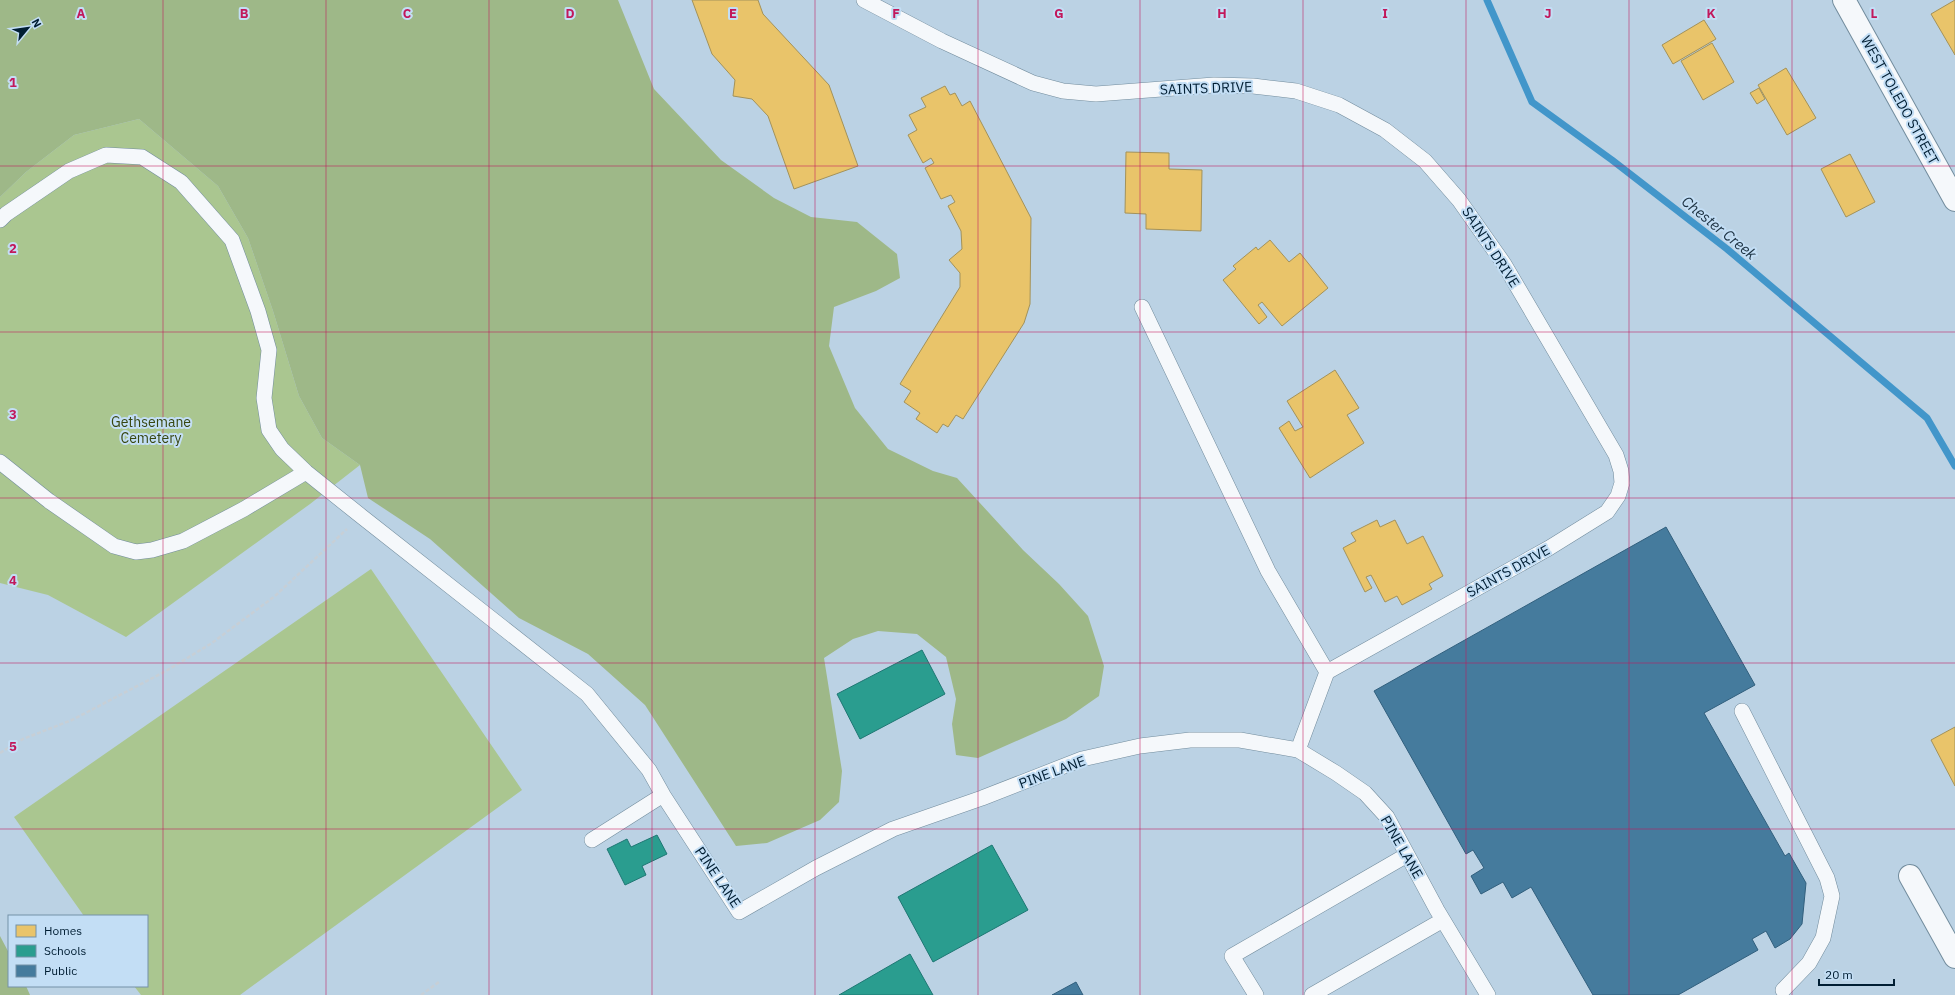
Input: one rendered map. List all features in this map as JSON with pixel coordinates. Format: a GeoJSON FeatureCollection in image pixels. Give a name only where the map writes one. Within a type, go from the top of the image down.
{"type":"FeatureCollection","features":[{"type":"Feature","properties":{"kind":"street","name":"WEST TOLEDO STREET"},"geometry":{"type":"LineString","coordinates":[[1844,0],[1955,200]]}},
{"type":"Feature","properties":{"kind":"street"},"geometry":{"type":"LineString","coordinates":[[1910,876],[1955,957]]}},
{"type":"Feature","properties":{"kind":"lane","name":"SAINTS DRIVE"},"geometry":{"type":"LineString","coordinates":[[864,0],[992,65],[1033,83],[1063,91],[1096,94],[1214,85],[1253,86],[1296,92],[1338,105],[1385,130],[1425,161],[1460,200],[1504,264],[1616,455],[1621,471],[1622,483],[1618,496],[1607,512],[1549,548],[1327,672]]}},
{"type":"Feature","properties":{"kind":"lane"},"geometry":{"type":"LineString","coordinates":[[0,220],[6,214],[69,171],[106,155],[142,157],[181,182],[232,240],[258,311],[269,350],[264,398],[269,430],[282,449],[306,472],[588,694],[649,770],[663,795],[592,840]]}},
{"type":"Feature","properties":{"kind":"lane"},"geometry":{"type":"LineString","coordinates":[[1142,307],[1268,571],[1327,672],[1298,750]]}},
{"type":"Feature","properties":{"kind":"lane"},"geometry":{"type":"LineString","coordinates":[[0,462],[49,500],[114,546],[136,552],[152,550],[183,541],[244,509],[306,472]]}},
{"type":"Feature","properties":{"kind":"lane"},"geometry":{"type":"LineString","coordinates":[[1742,711],[1827,878],[1832,896],[1823,938],[1809,963],[1784,990]]}},
{"type":"Feature","properties":{"kind":"lane","name":"PINE LANE"},"geometry":{"type":"LineString","coordinates":[[663,795],[739,912],[816,868],[892,829],[982,798],[1082,759],[1140,746],[1190,740],[1240,740],[1298,750],[1365,793],[1387,817],[1481,993]]}},
{"type":"Feature","properties":{"kind":"lane"},"geometry":{"type":"LineString","coordinates":[[1256,995],[1232,956],[1407,855]]}},
{"type":"Feature","properties":{"kind":"lane"},"geometry":{"type":"LineString","coordinates":[[1312,995],[1443,920]]}},
{"type":"Feature","properties":{"kind":"path"},"geometry":{"type":"LineString","coordinates":[[0,753],[24,739],[72,720],[166,671],[212,643],[275,596],[361,516]]}},
{"type":"Feature","properties":{"kind":"path"},"geometry":{"type":"LineString","coordinates":[[421,995],[439,982]]}},
{"type":"Feature","properties":{"kind":"green space"},"geometry":{"type":"Polygon","coordinates":[[[0,0],[618,0],[654,89],[721,160],[774,198],[811,217],[857,222],[897,254],[900,278],[876,291],[834,307],[829,346],[855,408],[888,449],[933,471],[957,478],[1023,550],[1059,584],[1088,616],[1104,666],[1099,696],[1066,719],[978,758],[956,755],[952,724],[956,699],[946,657],[917,634],[878,631],[853,639],[824,658],[842,771],[839,802],[820,820],[767,843],[736,846],[645,705],[588,654],[519,618],[430,539],[368,498],[360,465],[322,438],[299,396],[273,311],[248,238],[218,186],[139,119],[74,135],[26,172],[0,197],[0,0]]]}},
{"type":"Feature","properties":{"kind":"green space","name":"Gethsemane Cemetery"},"geometry":{"type":"Polygon","coordinates":[[[139,119],[218,186],[248,238],[273,311],[299,396],[322,438],[360,465],[310,504],[126,637],[48,595],[0,583],[0,197],[26,172],[74,135],[139,119]]]}},
{"type":"Feature","properties":{"kind":"green space"},"geometry":{"type":"Polygon","coordinates":[[[371,569],[522,790],[240,995],[141,995],[135,987],[148,987],[148,915],[83,915],[14,817],[371,569]]]}},
{"type":"Feature","properties":{"kind":"green space"},"geometry":{"type":"Polygon","coordinates":[[[0,936],[8,951],[8,987],[26,987],[30,995],[0,995],[0,936]]]}},
{"type":"Feature","properties":{"kind":"building: Homes"},"geometry":{"type":"Polygon","coordinates":[[[692,0],[758,0],[763,14],[829,85],[858,166],[794,189],[768,116],[752,99],[733,96],[735,80],[712,54],[692,0]]]}},
{"type":"Feature","properties":{"kind":"building: Homes"},"geometry":{"type":"Polygon","coordinates":[[[1955,0],[1955,55],[1931,14],[1955,0]]]}},
{"type":"Feature","properties":{"kind":"building: Homes"},"geometry":{"type":"Polygon","coordinates":[[[1704,20],[1716,39],[1673,64],[1662,45],[1704,20]]]}},
{"type":"Feature","properties":{"kind":"building: Homes"},"geometry":{"type":"Polygon","coordinates":[[[1712,43],[1734,82],[1703,100],[1681,61],[1712,43]]]}},
{"type":"Feature","properties":{"kind":"building: Homes"},"geometry":{"type":"Polygon","coordinates":[[[1786,68],[1816,118],[1787,135],[1758,85],[1786,68]]]}},
{"type":"Feature","properties":{"kind":"building: Homes"},"geometry":{"type":"Polygon","coordinates":[[[945,86],[950,95],[955,93],[962,106],[970,101],[1031,218],[1030,304],[1024,323],[963,419],[956,415],[948,427],[943,424],[937,433],[916,419],[920,413],[904,402],[911,391],[900,384],[960,287],[960,273],[949,260],[962,249],[961,231],[948,206],[955,202],[951,195],[941,199],[925,168],[934,163],[931,158],[923,163],[908,135],[917,130],[909,115],[926,107],[921,98],[945,86]]]}},
{"type":"Feature","properties":{"kind":"building: Homes"},"geometry":{"type":"Polygon","coordinates":[[[1759,88],[1765,99],[1757,104],[1750,93],[1759,88]]]}},
{"type":"Feature","properties":{"kind":"building: Homes"},"geometry":{"type":"Polygon","coordinates":[[[1126,152],[1169,153],[1169,169],[1202,170],[1201,231],[1146,229],[1146,214],[1125,213],[1126,152]]]}},
{"type":"Feature","properties":{"kind":"building: Homes"},"geometry":{"type":"Polygon","coordinates":[[[1850,154],[1875,202],[1846,217],[1821,169],[1850,154]]]}},
{"type":"Feature","properties":{"kind":"building: Homes"},"geometry":{"type":"Polygon","coordinates":[[[1270,240],[1289,262],[1300,253],[1328,288],[1282,326],[1262,302],[1258,305],[1267,317],[1259,324],[1223,280],[1236,269],[1233,266],[1256,247],[1258,250],[1270,240]]]}},
{"type":"Feature","properties":{"kind":"building: Homes"},"geometry":{"type":"Polygon","coordinates":[[[1335,370],[1359,408],[1347,415],[1364,443],[1310,478],[1279,428],[1289,421],[1295,431],[1303,427],[1287,401],[1335,370]]]}},
{"type":"Feature","properties":{"kind":"building: Homes"},"geometry":{"type":"Polygon","coordinates":[[[1377,520],[1380,527],[1395,520],[1407,544],[1423,536],[1443,576],[1429,584],[1432,589],[1402,605],[1397,596],[1385,602],[1371,575],[1366,577],[1372,588],[1365,592],[1343,548],[1356,541],[1351,533],[1377,520]]]}},
{"type":"Feature","properties":{"kind":"building: Homes"},"geometry":{"type":"Polygon","coordinates":[[[1955,727],[1955,786],[1931,740],[1955,727]]]}},
{"type":"Feature","properties":{"kind":"building: Schools"},"geometry":{"type":"Polygon","coordinates":[[[922,650],[945,694],[860,739],[837,694],[922,650]]]}},
{"type":"Feature","properties":{"kind":"building: Schools"},"geometry":{"type":"Polygon","coordinates":[[[657,835],[667,854],[642,866],[646,875],[625,885],[607,849],[627,839],[631,847],[657,835]]]}},
{"type":"Feature","properties":{"kind":"building: Schools"},"geometry":{"type":"Polygon","coordinates":[[[992,845],[1028,910],[933,962],[898,897],[992,845]]]}},
{"type":"Feature","properties":{"kind":"building: Schools"},"geometry":{"type":"Polygon","coordinates":[[[910,954],[933,995],[839,995],[910,954]]]}},
{"type":"Feature","properties":{"kind":"building: Public"},"geometry":{"type":"Polygon","coordinates":[[[1666,527],[1755,685],[1704,713],[1785,856],[1789,853],[1806,883],[1802,924],[1790,939],[1775,948],[1766,931],[1752,939],[1758,950],[1678,995],[1593,995],[1531,887],[1512,898],[1503,882],[1481,894],[1471,876],[1484,868],[1473,850],[1466,854],[1374,691],[1666,527]]]}},
{"type":"Feature","properties":{"kind":"building: Public"},"geometry":{"type":"Polygon","coordinates":[[[1076,982],[1083,995],[1052,995],[1076,982]]]}},
{"type":"Feature","properties":{"kind":"waterway","name":"Chester Creek"},"geometry":{"type":"LineString","coordinates":[[1487,0],[1532,102],[1612,160],[1727,249],[1927,418],[1955,466]]}}]}
